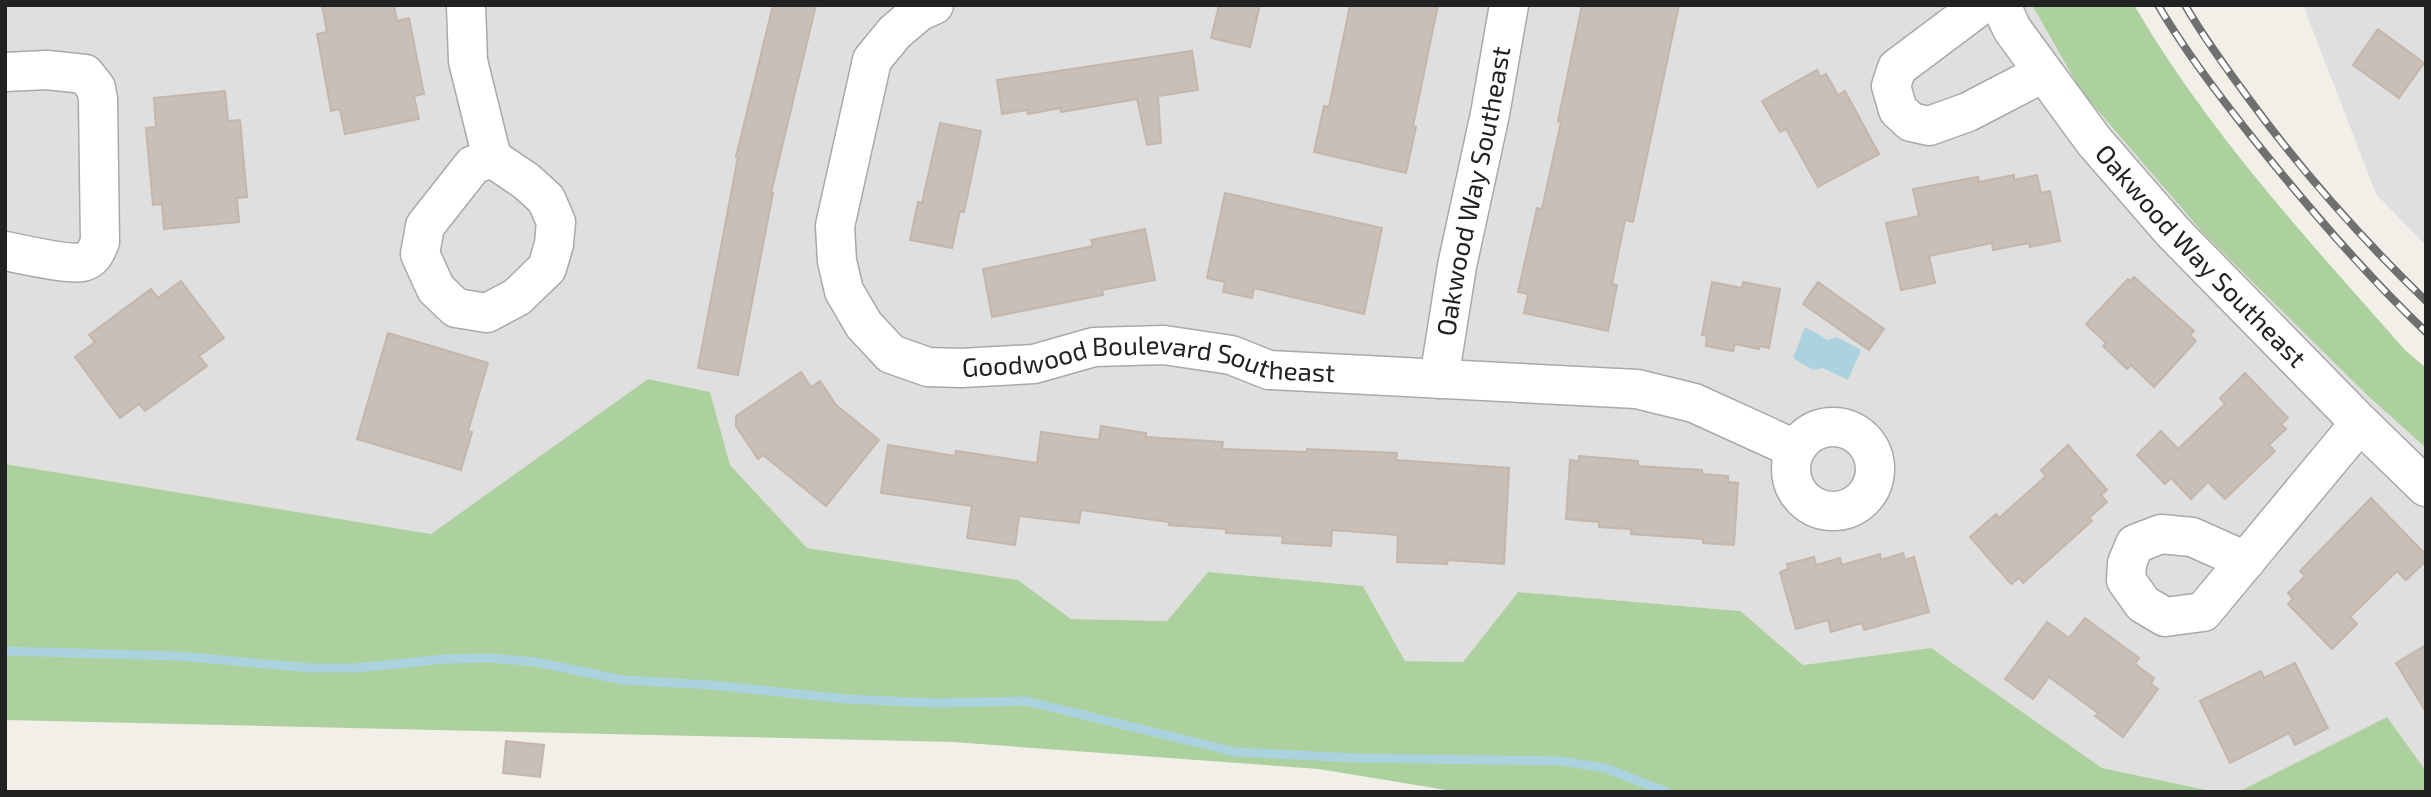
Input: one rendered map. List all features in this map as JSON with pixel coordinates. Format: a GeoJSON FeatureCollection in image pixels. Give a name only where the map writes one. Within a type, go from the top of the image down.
{"type":"FeatureCollection","features":[{"type":"Feature","properties":{"kind":"street"},"geometry":{"type":"LineString","coordinates":[[466,5],[468,61],[492,158]]}},
{"type":"Feature","properties":{"kind":"street","name":"Goodwood Boulevard Southeast"},"geometry":{"type":"LineString","coordinates":[[934,5],[920,11],[895,32],[872,60],[835,226],[837,261],[844,291],[864,325],[891,354],[928,367],[961,368],[1034,364],[1094,346],[1164,345],[1231,355],[1269,370],[1637,389],[1694,403],[1795,449]]}},
{"type":"Feature","properties":{"kind":"street","name":"Oakwood Way Southeast"},"geometry":{"type":"LineString","coordinates":[[1439,379],[1457,266],[1490,114],[1509,5]]}},
{"type":"Feature","properties":{"kind":"street"},"geometry":{"type":"LineString","coordinates":[[1982,5],[1897,68],[1891,86],[1898,110],[1911,122],[1929,126],[1968,112],[2043,73]]}},
{"type":"Feature","properties":{"kind":"street","name":"Oakwood Way Southeast"},"geometry":{"type":"LineString","coordinates":[[2001,5],[2012,29],[2094,141],[2173,232],[2360,424],[2426,487]]}},
{"type":"Feature","properties":{"kind":"street"},"geometry":{"type":"LineString","coordinates":[[5,72],[47,70],[85,74],[96,88],[100,242],[95,255],[82,262],[5,251]]}},
{"type":"Feature","properties":{"kind":"street"},"geometry":{"type":"LineString","coordinates":[[2246,561],[2360,424]]}},
{"type":"Feature","properties":{"kind":"shaded area"},"geometry":{"type":"Polygon","coordinates":[[[5,5],[2032,5],[2081,91],[2204,234],[2368,396],[2426,448],[2426,771],[2387,717],[2238,792],[2216,792],[2102,768],[1931,648],[1803,665],[1739,611],[1518,592],[1463,662],[1405,661],[1363,586],[1208,572],[1167,621],[1071,619],[1018,580],[807,548],[729,465],[710,392],[648,379],[431,534],[5,464],[5,5]]]}},
{"type":"Feature","properties":{"kind":"shaded area"},"geometry":{"type":"Polygon","coordinates":[[[2303,5],[2426,5],[2426,246],[2376,194],[2303,5]]]}},
{"type":"Feature","properties":{"kind":"green space"},"geometry":{"type":"Polygon","coordinates":[[[2032,5],[2134,5],[2194,97],[2261,184],[2405,350],[2426,368],[2426,448],[2368,396],[2204,234],[2081,91],[2032,5]]]}},
{"type":"Feature","properties":{"kind":"green space"},"geometry":{"type":"Polygon","coordinates":[[[648,379],[710,392],[730,465],[807,548],[1018,580],[1071,619],[1167,621],[1208,572],[1363,586],[1405,661],[1463,662],[1518,592],[1740,611],[1803,665],[1931,648],[2102,768],[2216,792],[1458,792],[1319,769],[953,742],[5,720],[5,464],[431,534],[648,379]]]}},
{"type":"Feature","properties":{"kind":"green space"},"geometry":{"type":"Polygon","coordinates":[[[2387,717],[2426,771],[2426,792],[2238,792],[2387,717]]]}},
{"type":"Feature","properties":{"kind":"water"},"geometry":{"type":"Polygon","coordinates":[[[1805,327],[1828,340],[1837,337],[1861,350],[1848,380],[1823,368],[1813,370],[1793,358],[1805,327]]]}},
{"type":"Feature","properties":{"kind":"building"},"geometry":{"type":"Polygon","coordinates":[[[322,5],[394,5],[397,21],[409,18],[424,94],[414,96],[419,119],[345,134],[340,109],[331,111],[317,34],[327,32],[322,5]]]}},
{"type":"Feature","properties":{"kind":"building"},"geometry":{"type":"Polygon","coordinates":[[[773,5],[816,5],[771,193],[738,375],[698,368],[736,157],[773,5]]]}},
{"type":"Feature","properties":{"kind":"building"},"geometry":{"type":"Polygon","coordinates":[[[1219,5],[1260,5],[1250,47],[1211,38],[1219,5]]]}},
{"type":"Feature","properties":{"kind":"building"},"geometry":{"type":"Polygon","coordinates":[[[1350,5],[1438,5],[1406,173],[1314,152],[1324,106],[1329,107],[1350,5]]]}},
{"type":"Feature","properties":{"kind":"building"},"geometry":{"type":"Polygon","coordinates":[[[1582,5],[1679,5],[1633,222],[1625,220],[1612,284],[1617,285],[1608,331],[1524,313],[1528,294],[1518,292],[1537,208],[1542,209],[1582,5]]]}},
{"type":"Feature","properties":{"kind":"building"},"geometry":{"type":"Polygon","coordinates":[[[2378,29],[2424,63],[2399,98],[2353,65],[2378,29]]]}},
{"type":"Feature","properties":{"kind":"building"},"geometry":{"type":"Polygon","coordinates":[[[1192,51],[1198,90],[1158,96],[1161,143],[1147,145],[1137,99],[1061,112],[1060,108],[1028,114],[1027,110],[1002,114],[997,80],[1192,51]]]}},
{"type":"Feature","properties":{"kind":"building"},"geometry":{"type":"Polygon","coordinates":[[[1817,70],[1820,77],[1826,74],[1838,95],[1845,91],[1879,154],[1818,187],[1786,129],[1780,132],[1762,101],[1817,70]]]}},
{"type":"Feature","properties":{"kind":"building"},"geometry":{"type":"Polygon","coordinates":[[[225,91],[228,121],[240,120],[247,197],[237,198],[239,222],[164,229],[162,204],[153,205],[146,128],[156,127],[154,98],[225,91]]]}},
{"type":"Feature","properties":{"kind":"building"},"geometry":{"type":"Polygon","coordinates":[[[940,123],[981,131],[964,212],[960,211],[952,248],[910,240],[918,202],[922,203],[940,123]]]}},
{"type":"Feature","properties":{"kind":"building"},"geometry":{"type":"Polygon","coordinates":[[[2014,175],[2014,180],[2037,175],[2041,193],[2050,191],[2060,241],[2030,247],[2029,243],[1993,250],[1992,243],[1929,256],[1935,283],[1901,290],[1886,223],[1919,216],[1913,189],[1978,177],[1979,182],[2014,175]]]}},
{"type":"Feature","properties":{"kind":"building"},"geometry":{"type":"Polygon","coordinates":[[[1225,193],[1382,228],[1364,314],[1254,288],[1252,298],[1223,292],[1225,282],[1207,278],[1225,193]]]}},
{"type":"Feature","properties":{"kind":"building"},"geometry":{"type":"Polygon","coordinates":[[[1145,229],[1155,280],[1102,290],[1103,295],[992,317],[983,269],[1093,246],[1091,240],[1145,229]]]}},
{"type":"Feature","properties":{"kind":"building"},"geometry":{"type":"Polygon","coordinates":[[[2134,277],[2194,331],[2190,335],[2196,341],[2154,387],[2131,365],[2127,369],[2103,346],[2106,343],[2086,324],[2128,279],[2130,281],[2134,277]]]}},
{"type":"Feature","properties":{"kind":"building"},"geometry":{"type":"Polygon","coordinates":[[[181,281],[224,338],[199,356],[207,366],[145,411],[139,404],[120,418],[75,357],[95,342],[89,335],[151,289],[158,298],[181,281]]]}},
{"type":"Feature","properties":{"kind":"building"},"geometry":{"type":"Polygon","coordinates":[[[1712,282],[1742,288],[1743,282],[1780,289],[1769,348],[1760,346],[1759,349],[1735,344],[1733,351],[1706,346],[1707,336],[1702,335],[1712,282]]]}},
{"type":"Feature","properties":{"kind":"building"},"geometry":{"type":"Polygon","coordinates":[[[1818,282],[1884,329],[1869,350],[1803,304],[1818,282]]]}},
{"type":"Feature","properties":{"kind":"building"},"geometry":{"type":"Polygon","coordinates":[[[388,333],[488,363],[468,431],[472,432],[461,470],[357,439],[388,333]]]}},
{"type":"Feature","properties":{"kind":"building"},"geometry":{"type":"Polygon","coordinates":[[[801,372],[811,387],[820,381],[836,405],[879,440],[826,506],[763,455],[758,459],[736,426],[736,416],[801,372]]]}},
{"type":"Feature","properties":{"kind":"building"},"geometry":{"type":"Polygon","coordinates":[[[2245,373],[2288,418],[2281,424],[2286,429],[2269,445],[2275,451],[2225,499],[2208,482],[2191,499],[2171,478],[2165,484],[2137,455],[2161,431],[2178,449],[2225,404],[2220,398],[2245,373]]]}},
{"type":"Feature","properties":{"kind":"building"},"geometry":{"type":"Polygon","coordinates":[[[1101,426],[1146,433],[1146,437],[1223,442],[1222,449],[1397,453],[1396,460],[1509,468],[1504,564],[1448,560],[1447,564],[1397,562],[1398,535],[1332,530],[1331,546],[1282,543],[1283,536],[1226,533],[1226,529],[1169,525],[1169,522],[1081,510],[1079,523],[1019,516],[1015,545],[967,538],[972,506],[881,493],[888,445],[955,456],[956,451],[1037,463],[1041,432],[1099,440],[1101,426]]]}},
{"type":"Feature","properties":{"kind":"building"},"geometry":{"type":"Polygon","coordinates":[[[2068,445],[2107,490],[2101,495],[2107,502],[2089,518],[2092,521],[2023,583],[2019,578],[2011,584],[1970,537],[1996,514],[1999,518],[2046,476],[2041,470],[2068,445]]]}},
{"type":"Feature","properties":{"kind":"building"},"geometry":{"type":"Polygon","coordinates":[[[1579,456],[1638,461],[1638,466],[1702,470],[1702,474],[1728,476],[1728,482],[1738,483],[1734,545],[1703,543],[1703,539],[1631,534],[1631,529],[1599,527],[1599,522],[1566,519],[1570,460],[1579,461],[1579,456]]]}},
{"type":"Feature","properties":{"kind":"building"},"geometry":{"type":"Polygon","coordinates":[[[2371,498],[2426,555],[2426,561],[2406,580],[2397,571],[2350,617],[2357,624],[2332,649],[2288,604],[2293,599],[2288,593],[2305,576],[2300,571],[2371,498]]]}},
{"type":"Feature","properties":{"kind":"building"},"geometry":{"type":"Polygon","coordinates":[[[1903,553],[1905,560],[1914,557],[1929,612],[1864,630],[1862,623],[1831,632],[1828,620],[1796,629],[1780,572],[1788,569],[1787,564],[1814,557],[1816,565],[1840,558],[1842,565],[1880,554],[1881,560],[1903,553]]]}},
{"type":"Feature","properties":{"kind":"building"},"geometry":{"type":"Polygon","coordinates":[[[2085,618],[2139,658],[2135,664],[2154,678],[2151,684],[2158,689],[2123,737],[2095,716],[2098,713],[2049,677],[2033,699],[2005,679],[2047,622],[2069,638],[2085,618]]]}},
{"type":"Feature","properties":{"kind":"building"},"geometry":{"type":"Polygon","coordinates":[[[2426,645],[2426,712],[2396,663],[2426,645]]]}},
{"type":"Feature","properties":{"kind":"building"},"geometry":{"type":"Polygon","coordinates":[[[2295,663],[2328,728],[2295,745],[2289,733],[2230,763],[2200,701],[2261,671],[2264,678],[2295,663]]]}},
{"type":"Feature","properties":{"kind":"building"},"geometry":{"type":"Polygon","coordinates":[[[506,741],[544,745],[540,777],[503,773],[506,741]]]}},
{"type":"Feature","properties":{"kind":"waterway"},"geometry":{"type":"LineString","coordinates":[[5,651],[177,656],[311,668],[356,668],[445,659],[490,658],[535,662],[623,680],[712,685],[846,699],[936,703],[1026,701],[1235,752],[1356,758],[1561,761],[1605,768],[1666,792]]}},
{"type":"Feature","properties":{"kind":"railway"},"geometry":{"type":"LineString","coordinates":[[2158,5],[2202,72],[2272,162],[2357,261],[2426,332]]}},
{"type":"Feature","properties":{"kind":"railway"},"geometry":{"type":"LineString","coordinates":[[2185,5],[2224,64],[2311,179],[2426,301]]}}]}
